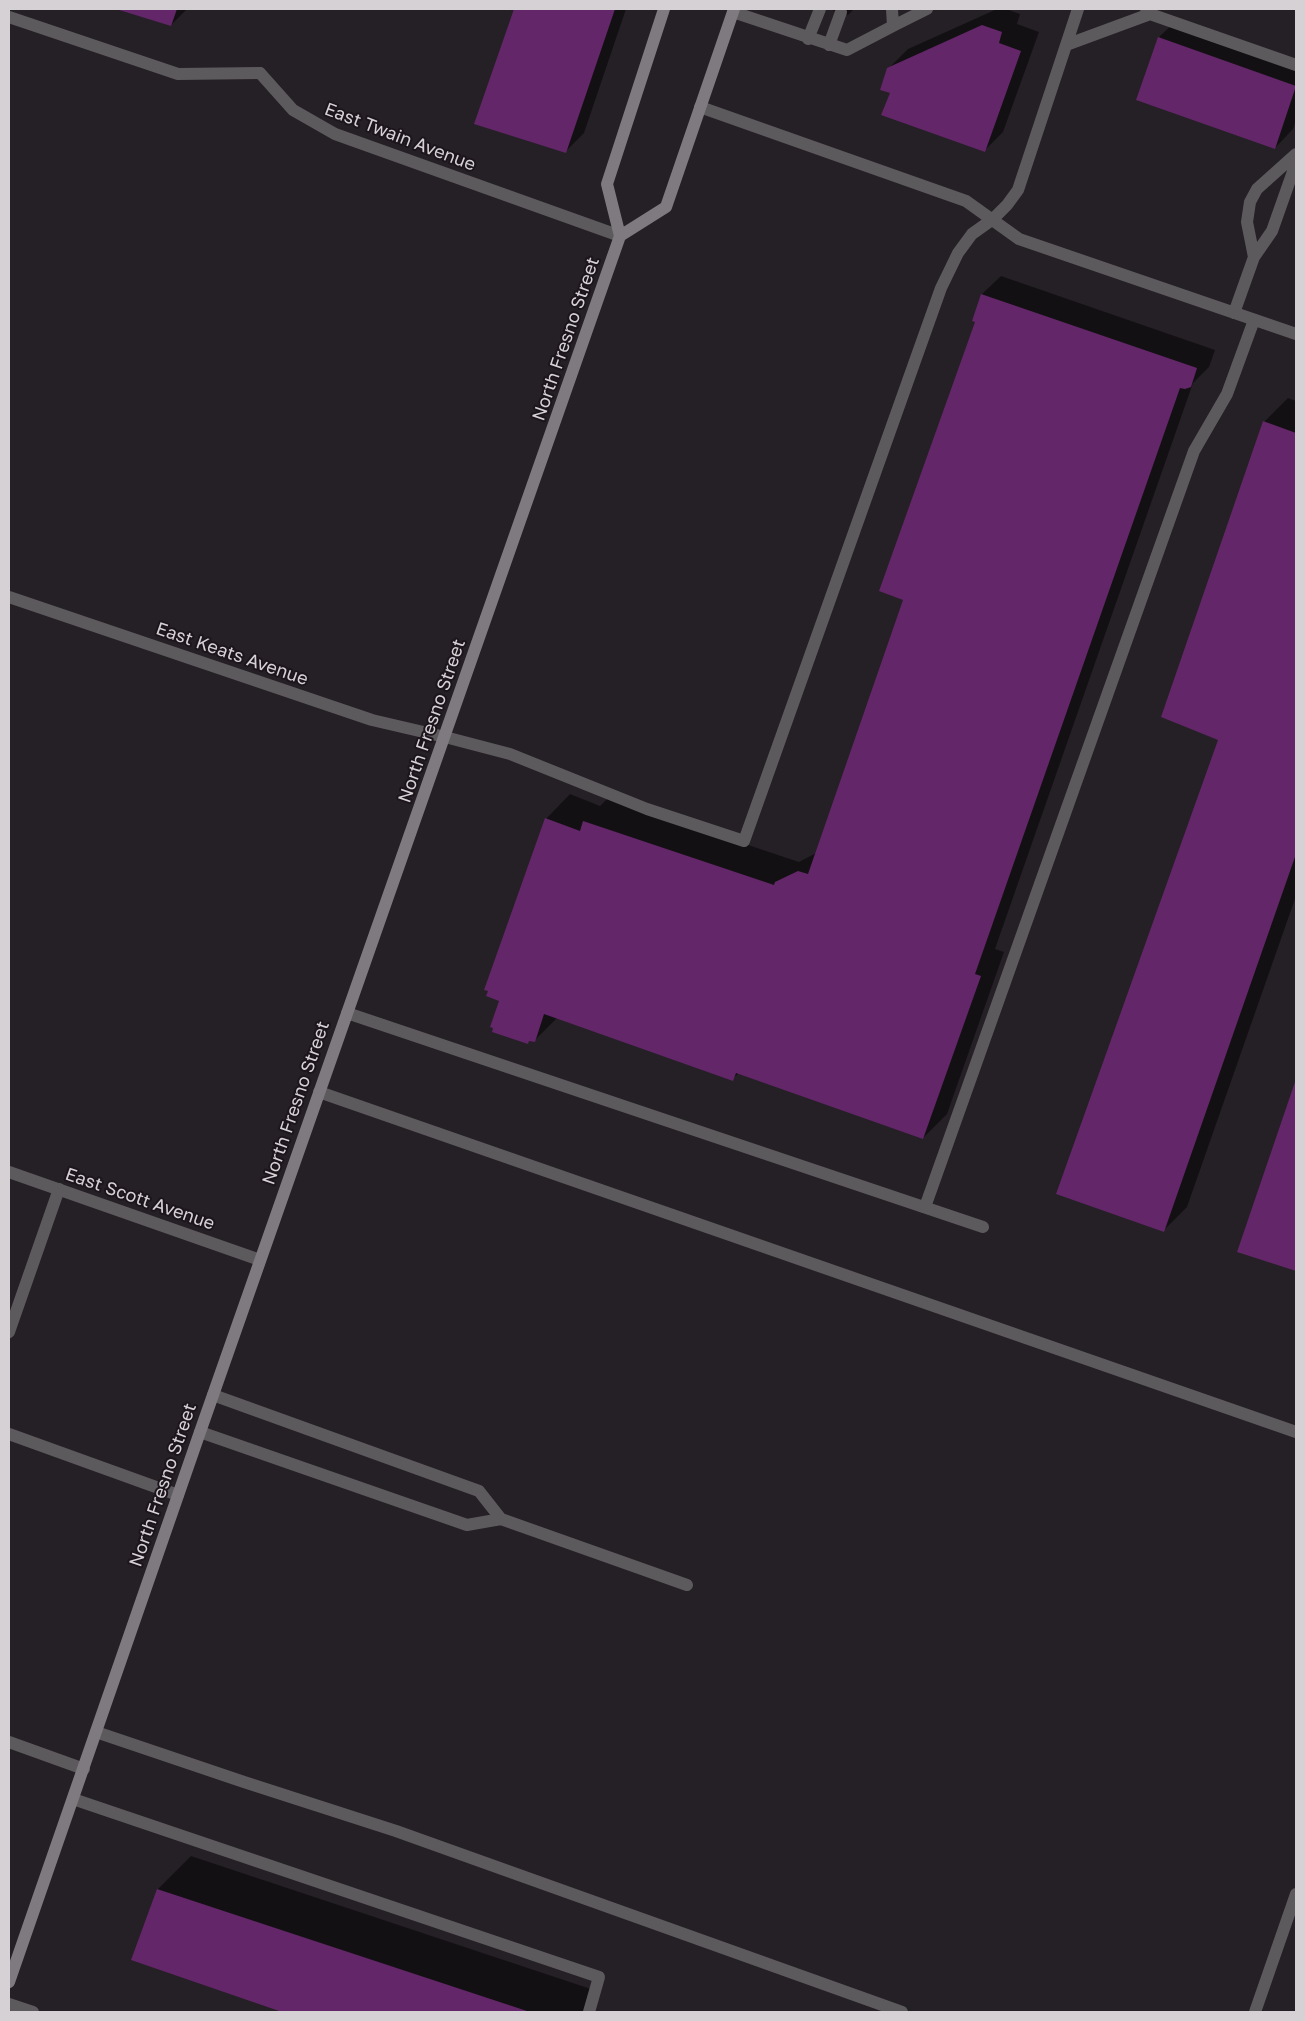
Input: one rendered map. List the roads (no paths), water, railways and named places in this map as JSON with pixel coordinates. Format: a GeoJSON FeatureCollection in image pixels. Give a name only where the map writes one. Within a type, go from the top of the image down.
{"type":"FeatureCollection","features":[{"type":"Feature","properties":{"kind":"main road"},"geometry":{"type":"LineString","coordinates":[[664,9],[607,184],[620,236],[666,207],[733,10]]}},
{"type":"Feature","properties":{"kind":"main road","name":"North Fresno Street"},"geometry":{"type":"LineString","coordinates":[[9,1982],[346,1013],[445,737],[620,236]]}},
{"type":"Feature","properties":{"kind":"street"},"geometry":{"type":"LineString","coordinates":[[808,39],[820,9]]}},
{"type":"Feature","properties":{"kind":"street"},"geometry":{"type":"LineString","coordinates":[[892,9],[893,26]]}},
{"type":"Feature","properties":{"kind":"street"},"geometry":{"type":"LineString","coordinates":[[733,10],[808,39],[848,50],[927,9]]}},
{"type":"Feature","properties":{"kind":"street"},"geometry":{"type":"LineString","coordinates":[[993,219],[1018,190],[1078,9]]}},
{"type":"Feature","properties":{"kind":"street"},"geometry":{"type":"LineString","coordinates":[[829,45],[841,12]]}},
{"type":"Feature","properties":{"kind":"street"},"geometry":{"type":"LineString","coordinates":[[1066,45],[1148,12],[1296,65]]}},
{"type":"Feature","properties":{"kind":"street","name":"East Twain Avenue"},"geometry":{"type":"LineString","coordinates":[[9,17],[178,74],[260,73],[293,110],[335,134],[620,236]]}},
{"type":"Feature","properties":{"kind":"street"},"geometry":{"type":"LineString","coordinates":[[700,107],[966,201],[1019,239],[1296,334]]}},
{"type":"Feature","properties":{"kind":"street"},"geometry":{"type":"LineString","coordinates":[[1254,257],[1247,222],[1250,202],[1257,189],[1296,154]]}},
{"type":"Feature","properties":{"kind":"street"},"geometry":{"type":"LineString","coordinates":[[1234,312],[1254,257],[1272,231],[1296,163]]}},
{"type":"Feature","properties":{"kind":"street","name":"East Keats Avenue"},"geometry":{"type":"LineString","coordinates":[[9,597],[372,720],[510,754],[647,809],[744,841],[941,288],[958,253],[972,234],[993,219]]}},
{"type":"Feature","properties":{"kind":"street"},"geometry":{"type":"LineString","coordinates":[[925,1207],[1194,451],[1227,394],[1254,320]]}},
{"type":"Feature","properties":{"kind":"street"},"geometry":{"type":"LineString","coordinates":[[346,1013],[983,1227]]}},
{"type":"Feature","properties":{"kind":"street"},"geometry":{"type":"LineString","coordinates":[[319,1092],[1296,1432]]}},
{"type":"Feature","properties":{"kind":"street","name":"East Scott Avenue"},"geometry":{"type":"LineString","coordinates":[[9,1172],[260,1260]]}},
{"type":"Feature","properties":{"kind":"street"},"geometry":{"type":"LineString","coordinates":[[9,1332],[59,1189]]}},
{"type":"Feature","properties":{"kind":"street"},"geometry":{"type":"LineString","coordinates":[[213,1395],[479,1491],[501,1519]]}},
{"type":"Feature","properties":{"kind":"street"},"geometry":{"type":"LineString","coordinates":[[200,1432],[467,1526],[501,1519],[687,1585]]}},
{"type":"Feature","properties":{"kind":"street"},"geometry":{"type":"LineString","coordinates":[[9,1434],[178,1496]]}},
{"type":"Feature","properties":{"kind":"street"},"geometry":{"type":"LineString","coordinates":[[96,1732],[396,1831],[902,2012]]}},
{"type":"Feature","properties":{"kind":"street"},"geometry":{"type":"LineString","coordinates":[[9,1742],[84,1769]]}},
{"type":"Feature","properties":{"kind":"street"},"geometry":{"type":"LineString","coordinates":[[73,1799],[599,1977],[588,2012]]}},
{"type":"Feature","properties":{"kind":"street"},"geometry":{"type":"LineString","coordinates":[[1255,2012],[1296,1894]]}},
{"type":"Feature","properties":{"kind":"street"},"geometry":{"type":"LineString","coordinates":[[9,2004],[33,2012]]}}]}
